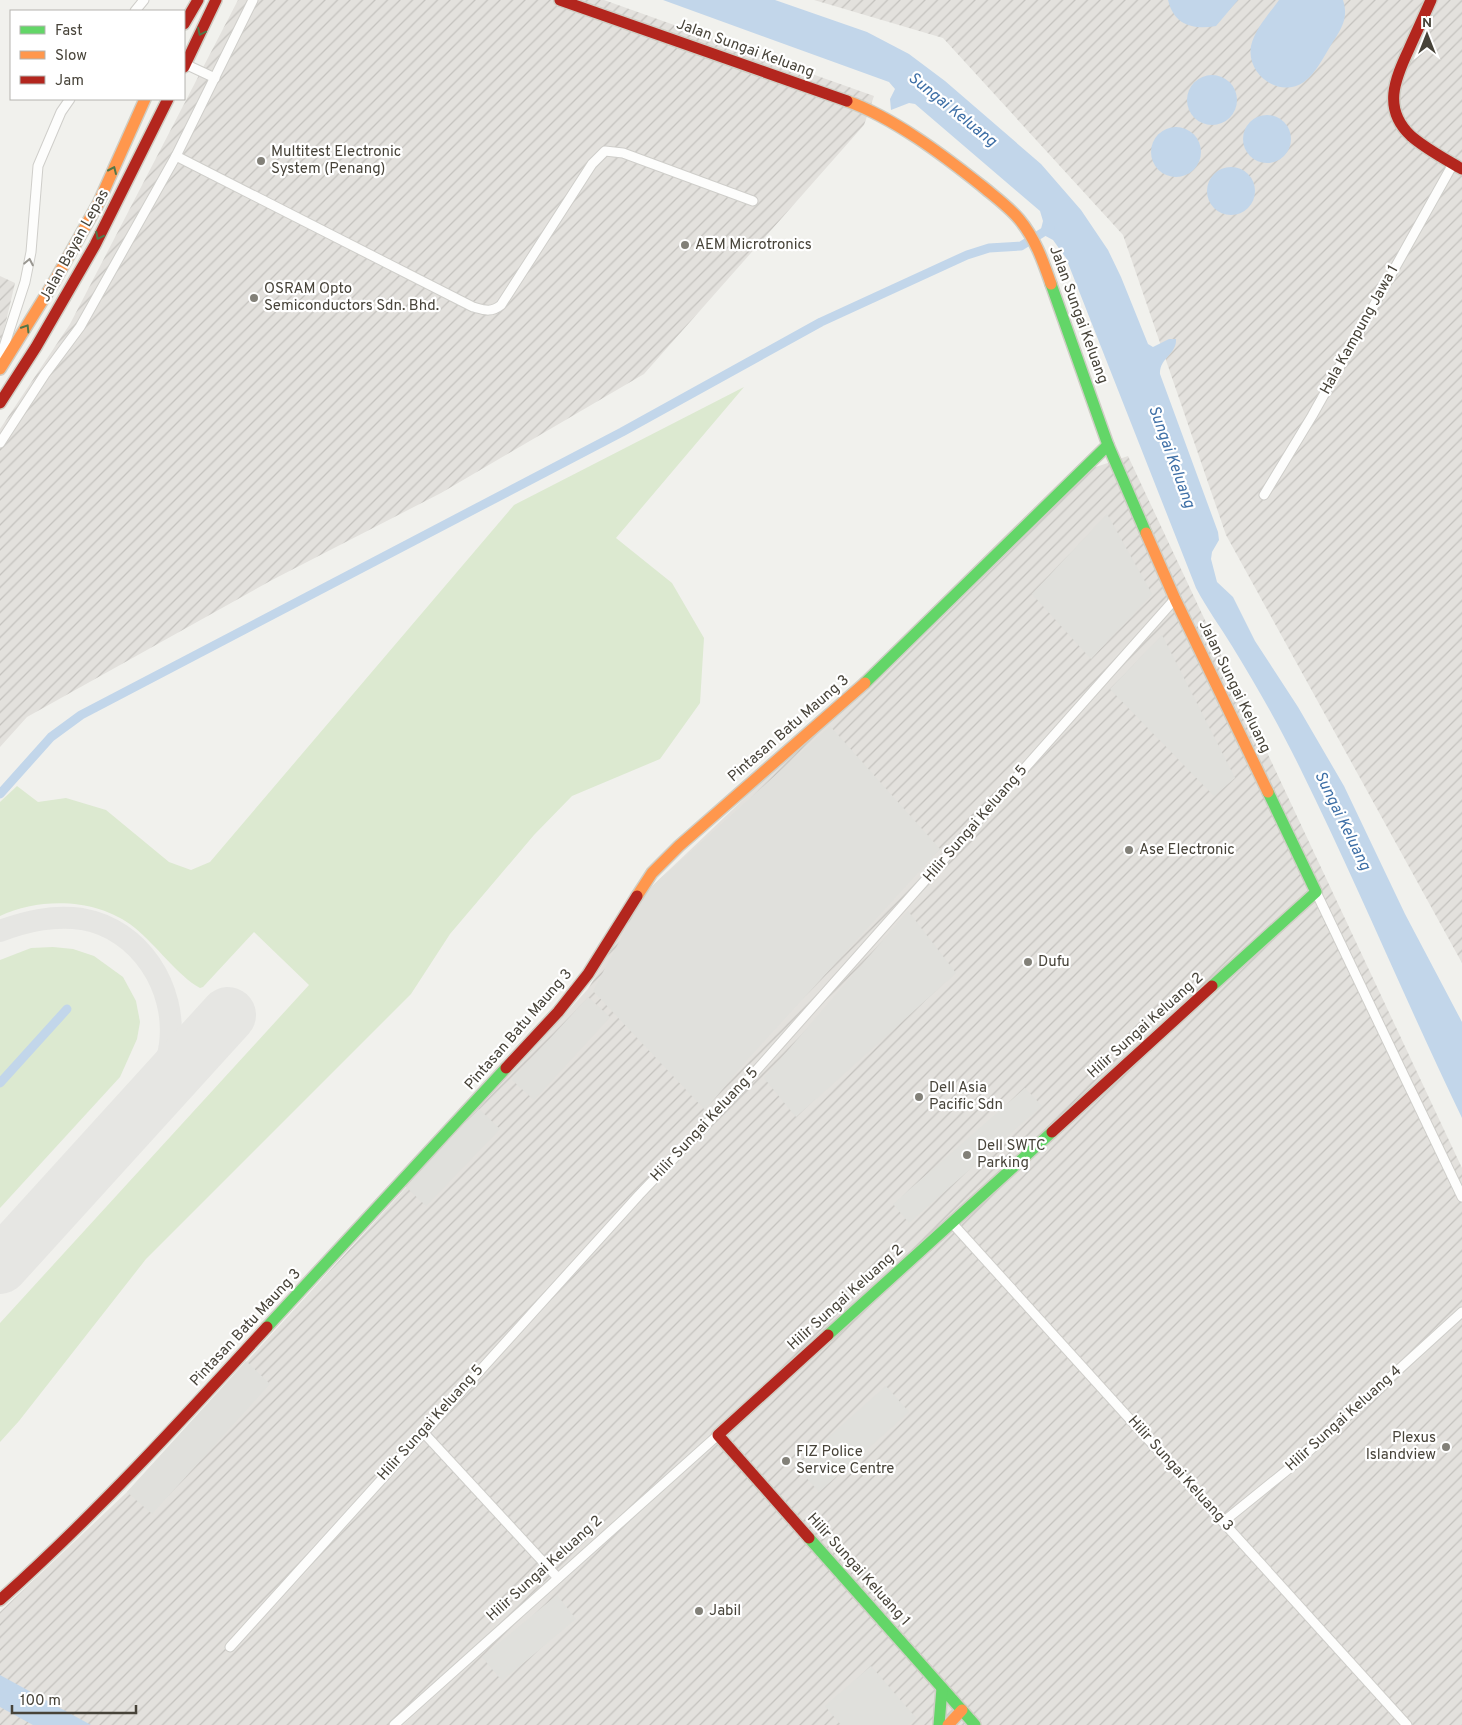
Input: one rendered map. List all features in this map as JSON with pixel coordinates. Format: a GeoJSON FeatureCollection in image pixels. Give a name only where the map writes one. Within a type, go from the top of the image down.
{"type":"FeatureCollection","features":[{"type":"Feature","properties":{"kind":"main road"},"geometry":{"type":"LineString","coordinates":[[185,22],[198,0]]}},
{"type":"Feature","properties":{"kind":"main road"},"geometry":{"type":"LineString","coordinates":[[185,63],[216,0]]}},
{"type":"Feature","properties":{"kind":"main road","name":"Jalan Sungai Keluang"},"geometry":{"type":"LineString","coordinates":[[560,0],[868,109],[952,162],[1019,219],[1038,248],[1108,445],[1176,599],[1316,892]]}},
{"type":"Feature","properties":{"kind":"main road"},"geometry":{"type":"LineString","coordinates":[[1431,0],[1394,80],[1391,91],[1391,109],[1396,120],[1414,138],[1457,167]]}},
{"type":"Feature","properties":{"kind":"main road","name":"Jalan Bayan Lepas"},"geometry":{"type":"LineString","coordinates":[[0,369],[54,282],[94,212],[145,100]]}},
{"type":"Feature","properties":{"kind":"main road","name":"Jalan Bayan Lepas"},"geometry":{"type":"LineString","coordinates":[[0,403],[36,347],[95,245],[168,100]]}},
{"type":"Feature","properties":{"kind":"main road","name":"Pintasan Batu Maung 3"},"geometry":{"type":"LineString","coordinates":[[0,1600],[58,1548],[129,1476],[558,1012],[588,974],[652,873],[686,840],[862,686],[1108,445]]}},
{"type":"Feature","properties":{"kind":"main road","name":"Hilir Sungai Keluang 2"},"geometry":{"type":"LineString","coordinates":[[718,1435],[1316,892]]}},
{"type":"Feature","properties":{"kind":"main road","name":"Hilir Sungai Keluang 1"},"geometry":{"type":"LineString","coordinates":[[718,1435],[962,1710],[969,1723]]}},
{"type":"Feature","properties":{"kind":"main road"},"geometry":{"type":"LineString","coordinates":[[938,1725],[942,1688]]}},
{"type":"Feature","properties":{"kind":"main road"},"geometry":{"type":"LineString","coordinates":[[948,1725],[962,1710]]}},
{"type":"Feature","properties":{"kind":"street"},"geometry":{"type":"LineString","coordinates":[[136,10],[144,0]]}},
{"type":"Feature","properties":{"kind":"street"},"geometry":{"type":"LineString","coordinates":[[0,442],[45,374],[80,328],[176,156],[253,0]]}},
{"type":"Feature","properties":{"kind":"street"},"geometry":{"type":"LineString","coordinates":[[185,65],[215,78]]}},
{"type":"Feature","properties":{"kind":"street"},"geometry":{"type":"LineString","coordinates":[[0,359],[25,282],[31,252],[38,166],[60,112],[69,100]]}},
{"type":"Feature","properties":{"kind":"street"},"geometry":{"type":"LineString","coordinates":[[176,156],[473,307],[484,310],[494,310],[501,306],[592,164],[605,151],[623,153],[753,201]]}},
{"type":"Feature","properties":{"kind":"street","name":"Hala Kampung Jawa 1"},"geometry":{"type":"LineString","coordinates":[[1264,495],[1457,167]]}},
{"type":"Feature","properties":{"kind":"street","name":"Hilir Sungai Keluang 5"},"geometry":{"type":"LineString","coordinates":[[230,1647],[639,1195],[738,1091],[1176,599]]}},
{"type":"Feature","properties":{"kind":"street"},"geometry":{"type":"LineString","coordinates":[[1316,892],[1462,1197]]}},
{"type":"Feature","properties":{"kind":"street","name":"Hilir Sungai Keluang 3"},"geometry":{"type":"LineString","coordinates":[[952,1223],[1407,1725]]}},
{"type":"Feature","properties":{"kind":"street","name":"Hilir Sungai Keluang 4"},"geometry":{"type":"LineString","coordinates":[[1223,1522],[1296,1463],[1462,1312]]}},
{"type":"Feature","properties":{"kind":"street"},"geometry":{"type":"LineString","coordinates":[[423,1432],[558,1578]]}},
{"type":"Feature","properties":{"kind":"street","name":"Hilir Sungai Keluang 2"},"geometry":{"type":"LineString","coordinates":[[394,1725],[718,1435]]}},
{"type":"Feature","properties":{"kind":"shaded area"},"geometry":{"type":"Polygon","coordinates":[[[238,0],[604,0],[874,96],[864,125],[644,374],[441,493],[272,580],[27,717],[0,747],[0,429],[70,324],[238,0]]]}},
{"type":"Feature","properties":{"kind":"shaded area"},"geometry":{"type":"Polygon","coordinates":[[[814,0],[1462,0],[1462,963],[1226,535],[1123,235],[943,38],[814,0]]]}},
{"type":"Feature","properties":{"kind":"shaded area"},"geometry":{"type":"Polygon","coordinates":[[[0,276],[15,283],[0,347],[0,276]]]}},
{"type":"Feature","properties":{"kind":"shaded area"},"geometry":{"type":"Polygon","coordinates":[[[1128,456],[1462,1168],[1462,1725],[0,1725],[0,1612],[127,1492],[588,989],[645,893],[1090,469],[1128,456]]]}},
{"type":"Feature","properties":{"kind":"shaded area"},"geometry":{"type":"Polygon","coordinates":[[[1107,514],[1152,594],[1091,659],[1032,594],[1107,514]]]}},
{"type":"Feature","properties":{"kind":"shaded area"},"geometry":{"type":"Polygon","coordinates":[[[1162,635],[1235,778],[1214,796],[1110,689],[1162,635]]]}},
{"type":"Feature","properties":{"kind":"shaded area"},"geometry":{"type":"Polygon","coordinates":[[[830,726],[940,849],[748,1059],[705,1110],[593,991],[645,893],[830,726]]]}},
{"type":"Feature","properties":{"kind":"shaded area"},"geometry":{"type":"Polygon","coordinates":[[[908,911],[956,973],[796,1117],[764,1078],[908,911]]]}},
{"type":"Feature","properties":{"kind":"shaded area"},"geometry":{"type":"Polygon","coordinates":[[[588,997],[610,1017],[534,1100],[512,1080],[588,997]]]}},
{"type":"Feature","properties":{"kind":"shaded area","name":"Dell SWTC Parking"},"geometry":{"type":"Polygon","coordinates":[[[1025,1088],[1042,1106],[909,1223],[893,1204],[1025,1088]]]}},
{"type":"Feature","properties":{"kind":"shaded area"},"geometry":{"type":"Polygon","coordinates":[[[479,1109],[500,1129],[426,1206],[405,1186],[479,1109]]]}},
{"type":"Feature","properties":{"kind":"shaded area"},"geometry":{"type":"Polygon","coordinates":[[[246,1361],[270,1384],[152,1514],[127,1492],[246,1361]]]}},
{"type":"Feature","properties":{"kind":"shaded area"},"geometry":{"type":"Polygon","coordinates":[[[886,1386],[909,1412],[819,1492],[796,1466],[886,1386]]]}},
{"type":"Feature","properties":{"kind":"shaded area"},"geometry":{"type":"Polygon","coordinates":[[[557,1595],[576,1619],[502,1681],[482,1657],[557,1595]]]}},
{"type":"Feature","properties":{"kind":"shaded area"},"geometry":{"type":"Polygon","coordinates":[[[871,1666],[916,1718],[908,1725],[841,1725],[825,1706],[871,1666]]]}},
{"type":"Feature","properties":{"kind":"green space"},"geometry":{"type":"Polygon","coordinates":[[[744,387],[616,538],[672,583],[704,638],[700,703],[660,759],[572,796],[534,835],[450,934],[411,994],[146,1259],[19,1421],[0,1442],[0,1323],[309,985],[254,932],[200,988],[183,976],[135,928],[120,918],[104,911],[87,906],[51,904],[16,910],[0,916],[0,802],[17,786],[38,802],[66,798],[106,810],[169,862],[191,870],[210,862],[514,505],[744,387]]]}},
{"type":"Feature","properties":{"kind":"green space"},"geometry":{"type":"Polygon","coordinates":[[[53,947],[73,949],[94,956],[123,977],[136,1001],[140,1022],[137,1039],[120,1077],[0,1208],[0,960],[31,948],[53,947]]]}},
{"type":"Feature","properties":{"kind":"water","name":"Sungai Keluang"},"geometry":{"type":"Polygon","coordinates":[[[663,0],[775,0],[867,32],[909,54],[945,81],[1041,164],[1081,210],[1108,250],[1148,344],[1153,347],[1169,339],[1176,339],[1174,349],[1162,364],[1160,374],[1218,532],[1219,540],[1212,552],[1211,559],[1217,582],[1233,597],[1255,641],[1298,707],[1344,786],[1405,914],[1462,1022],[1462,1118],[1321,811],[1292,753],[1250,676],[1196,588],[1066,258],[1053,240],[1040,233],[1043,221],[1040,211],[915,104],[909,103],[891,110],[890,99],[895,89],[889,82],[663,0]]]}},
{"type":"Feature","properties":{"kind":"water"},"geometry":{"type":"Polygon","coordinates":[[[1168,0],[1238,0],[1216,26],[1200,27],[1186,24],[1180,20],[1175,15],[1168,0]]]}},
{"type":"Feature","properties":{"kind":"water"},"geometry":{"type":"Polygon","coordinates":[[[1279,0],[1343,0],[1345,7],[1341,29],[1319,65],[1304,82],[1294,86],[1284,87],[1266,81],[1254,66],[1251,56],[1251,46],[1256,34],[1279,0]]]}},
{"type":"Feature","properties":{"kind":"water"},"geometry":{"type":"Polygon","coordinates":[[[1212,75],[1221,77],[1232,86],[1237,100],[1235,109],[1226,120],[1212,125],[1203,123],[1192,114],[1187,100],[1189,91],[1198,80],[1212,75]]]}},
{"type":"Feature","properties":{"kind":"water"},"geometry":{"type":"Polygon","coordinates":[[[1262,115],[1272,115],[1284,122],[1291,134],[1291,144],[1284,156],[1272,163],[1262,163],[1254,159],[1247,152],[1243,144],[1243,134],[1247,126],[1254,119],[1262,115]]]}},
{"type":"Feature","properties":{"kind":"water"},"geometry":{"type":"Polygon","coordinates":[[[1171,127],[1181,127],[1194,134],[1201,147],[1201,157],[1194,170],[1181,177],[1171,177],[1162,173],[1155,166],[1151,157],[1151,147],[1155,138],[1162,131],[1171,127]]]}},
{"type":"Feature","properties":{"kind":"water"},"geometry":{"type":"Polygon","coordinates":[[[1231,167],[1240,169],[1248,174],[1253,182],[1255,191],[1253,200],[1248,208],[1240,213],[1231,215],[1222,213],[1214,208],[1209,200],[1207,191],[1209,182],[1214,174],[1222,169],[1231,167]]]}},
{"type":"Feature","properties":{"kind":"water"},"geometry":{"type":"Polygon","coordinates":[[[0,1675],[91,1725],[33,1725],[0,1707],[0,1675]]]}},
{"type":"Feature","properties":{"kind":"waterway"},"geometry":{"type":"LineString","coordinates":[[0,794],[51,737],[81,715],[622,432],[821,322],[967,255],[989,248],[1021,246],[1050,228]]}},
{"type":"Feature","properties":{"kind":"waterway"},"geometry":{"type":"LineString","coordinates":[[0,1083],[67,1009]]}},
{"type":"Feature","properties":{"kind":"taxiway"},"geometry":{"type":"LineString","coordinates":[[0,931],[40,920],[82,919],[103,925],[121,935],[137,948],[150,964],[161,982],[167,1002],[171,1023],[170,1044],[166,1062],[154,1089],[139,1113]]}},
{"type":"Feature","properties":{"kind":"runway"},"geometry":{"type":"LineString","coordinates":[[0,1266],[228,1015]]}},
{"type":"Feature","properties":{"kind":"traffic: fast"},"geometry":{"type":"LineString","coordinates":[[1051,284],[1108,445],[1146,533]]}},
{"type":"Feature","properties":{"kind":"traffic: fast"},"geometry":{"type":"LineString","coordinates":[[865,683],[1108,445]]}},
{"type":"Feature","properties":{"kind":"traffic: fast"},"geometry":{"type":"LineString","coordinates":[[1212,986],[1316,892],[1268,792]]}},
{"type":"Feature","properties":{"kind":"traffic: fast"},"geometry":{"type":"LineString","coordinates":[[267,1327],[506,1068]]}},
{"type":"Feature","properties":{"kind":"traffic: fast"},"geometry":{"type":"LineString","coordinates":[[828,1335],[1052,1132]]}},
{"type":"Feature","properties":{"kind":"traffic: fast"},"geometry":{"type":"LineString","coordinates":[[809,1538],[975,1725]]}},
{"type":"Feature","properties":{"kind":"traffic: fast"},"geometry":{"type":"LineString","coordinates":[[939,1725],[942,1688]]}},
{"type":"Feature","properties":{"kind":"traffic: slow"},"geometry":{"type":"LineString","coordinates":[[0,369],[54,282],[98,204],[145,100]]}},
{"type":"Feature","properties":{"kind":"traffic: slow"},"geometry":{"type":"LineString","coordinates":[[847,101],[865,108],[918,138],[1006,206],[1030,234],[1042,258],[1051,284]]}},
{"type":"Feature","properties":{"kind":"traffic: slow"},"geometry":{"type":"LineString","coordinates":[[1146,533],[1175,599],[1268,792]]}},
{"type":"Feature","properties":{"kind":"traffic: slow"},"geometry":{"type":"LineString","coordinates":[[637,896],[652,873],[679,846],[865,683]]}},
{"type":"Feature","properties":{"kind":"traffic: slow"},"geometry":{"type":"LineString","coordinates":[[948,1725],[962,1710]]}},
{"type":"Feature","properties":{"kind":"traffic: jam"},"geometry":{"type":"LineString","coordinates":[[185,22],[198,0]]}},
{"type":"Feature","properties":{"kind":"traffic: jam"},"geometry":{"type":"LineString","coordinates":[[185,65],[216,0]]}},
{"type":"Feature","properties":{"kind":"traffic: jam"},"geometry":{"type":"LineString","coordinates":[[560,0],[847,101]]}},
{"type":"Feature","properties":{"kind":"traffic: jam"},"geometry":{"type":"LineString","coordinates":[[1431,0],[1399,71],[1394,94],[1394,105],[1396,115],[1402,126],[1411,136],[1429,150],[1462,169]]}},
{"type":"Feature","properties":{"kind":"traffic: jam"},"geometry":{"type":"LineString","coordinates":[[0,403],[36,347],[95,245],[168,100]]}},
{"type":"Feature","properties":{"kind":"traffic: jam"},"geometry":{"type":"LineString","coordinates":[[506,1068],[558,1012],[588,974],[637,896]]}},
{"type":"Feature","properties":{"kind":"traffic: jam"},"geometry":{"type":"LineString","coordinates":[[1052,1132],[1212,986]]}},
{"type":"Feature","properties":{"kind":"traffic: jam"},"geometry":{"type":"LineString","coordinates":[[0,1600],[104,1501],[267,1327]]}},
{"type":"Feature","properties":{"kind":"traffic: jam"},"geometry":{"type":"LineString","coordinates":[[809,1538],[718,1435],[828,1335]]}},
{"type":"Feature","properties":{"kind":"place","name":"Multitest Electronic System (Penang)"},"geometry":{"type":"Point","coordinates":[261,161]}},
{"type":"Feature","properties":{"kind":"place","name":"AEM Microtronics"},"geometry":{"type":"Point","coordinates":[685,245]}},
{"type":"Feature","properties":{"kind":"place","name":"OSRAM Opto Semiconductors Sdn. Bhd."},"geometry":{"type":"Point","coordinates":[254,298]}},
{"type":"Feature","properties":{"kind":"place","name":"Ase Electronic"},"geometry":{"type":"Point","coordinates":[1129,850]}},
{"type":"Feature","properties":{"kind":"place","name":"Dufu"},"geometry":{"type":"Point","coordinates":[1028,962]}},
{"type":"Feature","properties":{"kind":"place","name":"Dell Asia Pacific Sdn"},"geometry":{"type":"Point","coordinates":[919,1097]}},
{"type":"Feature","properties":{"kind":"place","name":"Dell SWTC Parking"},"geometry":{"type":"Point","coordinates":[967,1155]}},
{"type":"Feature","properties":{"kind":"place","name":"Plexus Islandview"},"geometry":{"type":"Point","coordinates":[1446,1447]}},
{"type":"Feature","properties":{"kind":"place","name":"FIZ Police Service Centre"},"geometry":{"type":"Point","coordinates":[786,1461]}},
{"type":"Feature","properties":{"kind":"place","name":"Jabil"},"geometry":{"type":"Point","coordinates":[699,1611]}}]}
